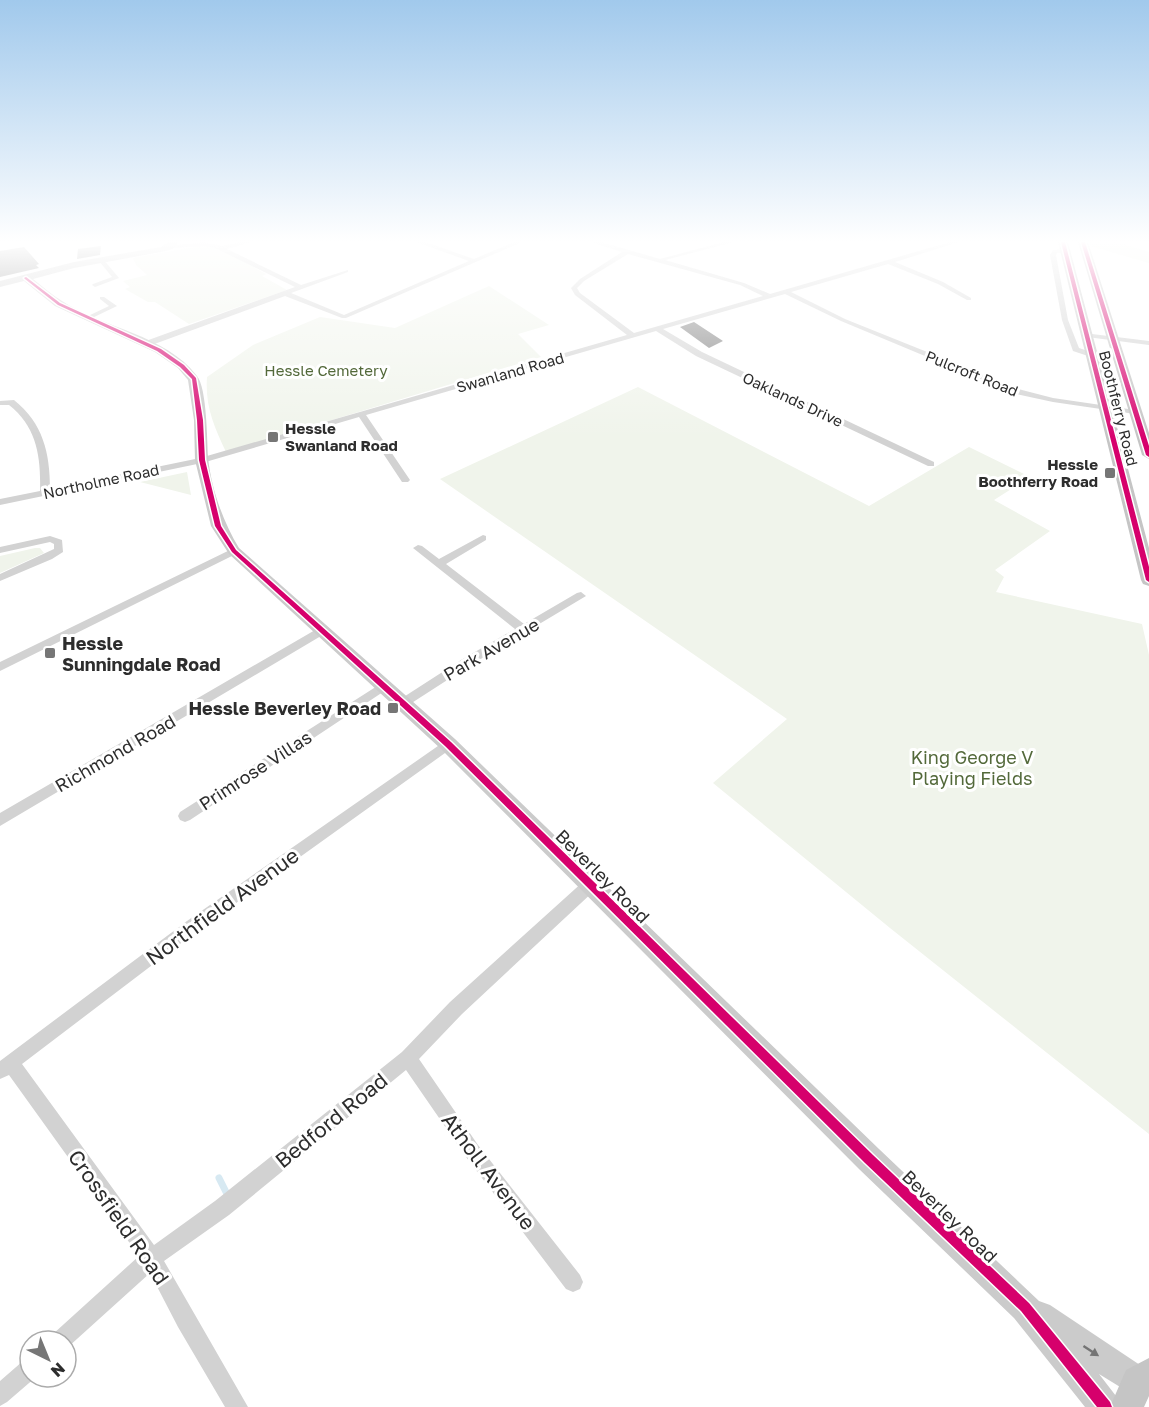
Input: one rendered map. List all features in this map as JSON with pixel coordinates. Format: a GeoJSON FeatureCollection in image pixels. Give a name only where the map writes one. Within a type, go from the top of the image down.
{"type":"FeatureCollection","features":[{"type":"Feature","properties":{"kind":"main road","name":"Boothferry Road"},"geometry":{"type":"LineString","coordinates":[[1080,308],[1149,580]]}},
{"type":"Feature","properties":{"kind":"main road","name":"Boothferry Road"},"geometry":{"type":"LineString","coordinates":[[1103,308],[1149,455]]}},
{"type":"Feature","properties":{"kind":"street","name":"Beverley Road"},"geometry":{"type":"LineString","coordinates":[[67,308],[146,344],[182,366],[194,379],[201,420],[202,460],[218,526],[234,551],[448,744],[869,1159],[1025,1307],[1138,1388]]}},
{"type":"Feature","properties":{"kind":"street"},"geometry":{"type":"LineString","coordinates":[[88,318],[110,308]]}},
{"type":"Feature","properties":{"kind":"street"},"geometry":{"type":"LineString","coordinates":[[146,344],[248,308]]}},
{"type":"Feature","properties":{"kind":"street"},"geometry":{"type":"LineString","coordinates":[[321,308],[344,317],[366,308]]}},
{"type":"Feature","properties":{"kind":"street"},"geometry":{"type":"LineString","coordinates":[[595,308],[633,336]]}},
{"type":"Feature","properties":{"kind":"street","name":"Swanland Road"},"geometry":{"type":"LineString","coordinates":[[202,460],[726,308]]}},
{"type":"Feature","properties":{"kind":"street","name":"Pulcroft Road"},"geometry":{"type":"LineString","coordinates":[[818,308],[843,320],[1019,392],[1136,412]]}},
{"type":"Feature","properties":{"kind":"street","name":"Boothferry Road"},"geometry":{"type":"LineString","coordinates":[[1063,308],[1076,349],[1091,355]]}},
{"type":"Feature","properties":{"kind":"street","name":"Oaklands Drive"},"geometry":{"type":"LineString","coordinates":[[658,329],[699,354],[931,464]]}},
{"type":"Feature","properties":{"kind":"street"},"geometry":{"type":"LineString","coordinates":[[1087,335],[1149,343]]}},
{"type":"Feature","properties":{"kind":"street"},"geometry":{"type":"LineString","coordinates":[[0,404],[10,402],[22,410],[36,429],[44,456],[45,492]]}},
{"type":"Feature","properties":{"kind":"street"},"geometry":{"type":"LineString","coordinates":[[362,415],[405,480]]}},
{"type":"Feature","properties":{"kind":"street","name":"Northolme Road"},"geometry":{"type":"LineString","coordinates":[[0,502],[202,460]]}},
{"type":"Feature","properties":{"kind":"street"},"geometry":{"type":"LineString","coordinates":[[439,564],[483,537]]}},
{"type":"Feature","properties":{"kind":"street"},"geometry":{"type":"LineString","coordinates":[[0,550],[50,539],[59,542],[59,550],[48,557],[0,578]]}},
{"type":"Feature","properties":{"kind":"street"},"geometry":{"type":"LineString","coordinates":[[418,548],[523,629]]}},
{"type":"Feature","properties":{"kind":"street"},"geometry":{"type":"LineString","coordinates":[[0,667],[234,551]]}},
{"type":"Feature","properties":{"kind":"street","name":"Park Avenue"},"geometry":{"type":"LineString","coordinates":[[402,703],[581,596]]}},
{"type":"Feature","properties":{"kind":"street","name":"Richmond Road"},"geometry":{"type":"LineString","coordinates":[[0,820],[322,630]]}},
{"type":"Feature","properties":{"kind":"street","name":"Primrose Villas"},"geometry":{"type":"LineString","coordinates":[[184,816],[385,686]]}},
{"type":"Feature","properties":{"kind":"street","name":"Northfield Avenue"},"geometry":{"type":"LineString","coordinates":[[5,1067],[192,926],[448,744]]}},
{"type":"Feature","properties":{"kind":"street","name":"Bedford Road"},"geometry":{"type":"LineString","coordinates":[[73,1329],[152,1258],[222,1208],[408,1058],[456,1008],[590,885]]}},
{"type":"Feature","properties":{"kind":"street","name":"Atholl Avenue"},"geometry":{"type":"LineString","coordinates":[[408,1058],[472,1151],[573,1282]]}},
{"type":"Feature","properties":{"kind":"street","name":"Crossfield Road"},"geometry":{"type":"LineString","coordinates":[[5,1067],[152,1258],[185,1320],[237,1407]]}},
{"type":"Feature","properties":{"kind":"street","name":"Beverley Road"},"geometry":{"type":"LineString","coordinates":[[1025,1307],[1104,1407]]}},
{"type":"Feature","properties":{"kind":"street"},"geometry":{"type":"LineString","coordinates":[[0,1395],[18,1379]]}},
{"type":"Feature","properties":{"kind":"green space"},"geometry":{"type":"Polygon","coordinates":[[[164,308],[236,308],[189,324],[164,308]]]}},
{"type":"Feature","properties":{"kind":"green space","name":"Hessle Cemetery"},"geometry":{"type":"Polygon","coordinates":[[[441,308],[522,308],[549,325],[518,334],[541,357],[226,452],[209,407],[207,377],[253,345],[320,317],[395,328],[441,308]]]}},
{"type":"Feature","properties":{"kind":"green space","name":"King George V Playing Fields"},"geometry":{"type":"Polygon","coordinates":[[[638,387],[869,506],[969,447],[1030,477],[994,500],[1050,531],[995,570],[1004,577],[996,592],[1142,624],[1149,655],[1149,1134],[890,928],[713,783],[787,719],[440,479],[638,387]]]}},
{"type":"Feature","properties":{"kind":"green space"},"geometry":{"type":"Polygon","coordinates":[[[187,472],[191,495],[140,482],[187,472]]]}},
{"type":"Feature","properties":{"kind":"green space"},"geometry":{"type":"Polygon","coordinates":[[[40,548],[44,553],[0,573],[0,556],[40,548]]]}},
{"type":"Feature","properties":{"kind":"building"},"geometry":{"type":"Polygon","coordinates":[[[694,322],[723,341],[709,348],[680,327],[694,322]]]}},
{"type":"Feature","properties":{"kind":"waterway"},"geometry":{"type":"LineString","coordinates":[[219,1178],[228,1196]]}},
{"type":"Feature","properties":{"kind":"cycle path"},"geometry":{"type":"LineString","coordinates":[[67,308],[159,350],[182,366],[194,379],[200,420],[202,460],[218,526],[234,551],[448,744],[869,1159],[1025,1307],[1105,1407]]}},
{"type":"Feature","properties":{"kind":"cycle path"},"geometry":{"type":"LineString","coordinates":[[1080,308],[1149,580]]}},
{"type":"Feature","properties":{"kind":"cycle path"},"geometry":{"type":"LineString","coordinates":[[1103,308],[1149,455]]}},
{"type":"Feature","properties":{"kind":"place","name":"Hessle Swanland Road"},"geometry":{"type":"Point","coordinates":[273,437]}},
{"type":"Feature","properties":{"kind":"place","name":"Hessle Boothferry Road"},"geometry":{"type":"Point","coordinates":[1110,473]}},
{"type":"Feature","properties":{"kind":"place","name":"Hessle Sunningdale Road"},"geometry":{"type":"Point","coordinates":[50,653]}},
{"type":"Feature","properties":{"kind":"place","name":"Hessle Beverley Road"},"geometry":{"type":"Point","coordinates":[393,708]}}]}
